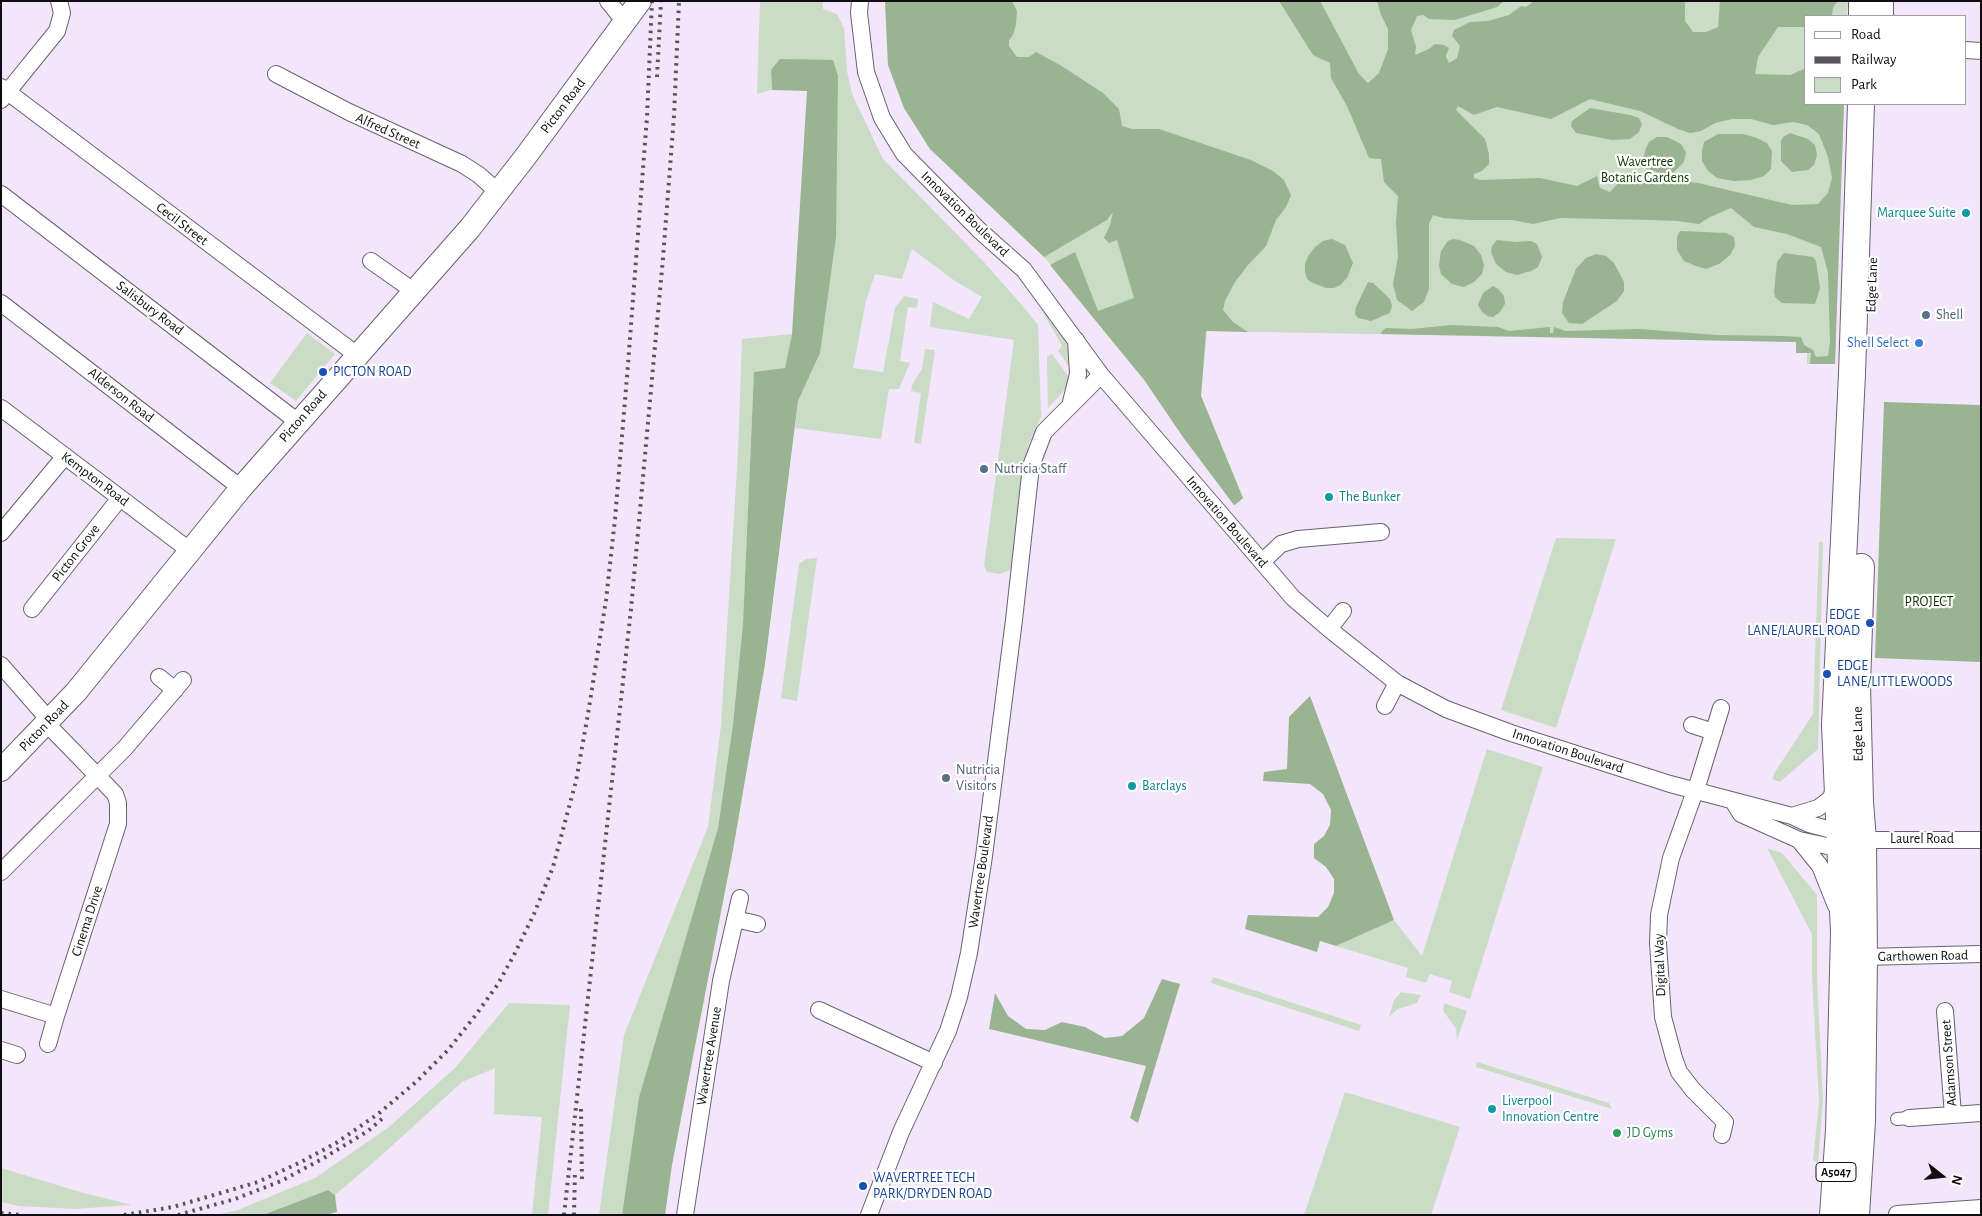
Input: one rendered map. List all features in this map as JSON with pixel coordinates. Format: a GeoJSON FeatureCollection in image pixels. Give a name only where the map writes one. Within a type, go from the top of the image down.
{"type":"FeatureCollection","features":[{"type":"Feature","properties":{"kind":"highway"},"geometry":{"type":"LineString","coordinates":[[1862,1],[1862,15]]}},
{"type":"Feature","properties":{"kind":"highway"},"geometry":{"type":"LineString","coordinates":[[1880,1],[1880,15]]}},
{"type":"Feature","properties":{"kind":"highway","name":"Edge Lane"},"geometry":{"type":"LineString","coordinates":[[1856,1215],[1862,1121],[1864,957],[1848,840],[1836,781],[1835,725],[1851,394],[1861,105]]}},
{"type":"Feature","properties":{"kind":"highway","name":"Edge Lane"},"geometry":{"type":"LineString","coordinates":[[1833,1215],[1839,1130],[1848,840],[1860,790],[1857,685],[1878,105]]}},
{"type":"Feature","properties":{"kind":"main road","name":"Picton Road"},"geometry":{"type":"LineString","coordinates":[[1,770],[76,692],[241,488],[470,228],[600,57],[640,1]]}},
{"type":"Feature","properties":{"kind":"street"},"geometry":{"type":"LineString","coordinates":[[3,93],[57,31],[62,13],[59,1]]}},
{"type":"Feature","properties":{"kind":"street"},"geometry":{"type":"LineString","coordinates":[[608,1],[625,22]]}},
{"type":"Feature","properties":{"kind":"street","name":"Innovation Boulevard"},"geometry":{"type":"LineString","coordinates":[[860,1],[859,13],[866,72],[882,118],[904,154],[979,230],[1024,270],[1102,375],[1293,598],[1397,683],[1446,709],[1670,784],[1697,785],[1733,802],[1792,816],[1848,840]]}},
{"type":"Feature","properties":{"kind":"street"},"geometry":{"type":"LineString","coordinates":[[1967,50],[1981,51]]}},
{"type":"Feature","properties":{"kind":"street","name":"Alfred Street"},"geometry":{"type":"LineString","coordinates":[[276,74],[348,112],[462,164],[479,175],[498,192]]}},
{"type":"Feature","properties":{"kind":"street","name":"Cecil Street"},"geometry":{"type":"LineString","coordinates":[[3,93],[357,355]]}},
{"type":"Feature","properties":{"kind":"street","name":"Salisbury Road"},"geometry":{"type":"LineString","coordinates":[[1,194],[298,422]]}},
{"type":"Feature","properties":{"kind":"street"},"geometry":{"type":"LineString","coordinates":[[371,261],[414,292]]}},
{"type":"Feature","properties":{"kind":"street","name":"Alderson Road"},"geometry":{"type":"LineString","coordinates":[[1,303],[241,488]]}},
{"type":"Feature","properties":{"kind":"street"},"geometry":{"type":"LineString","coordinates":[[1070,406],[1078,374],[1076,340]]}},
{"type":"Feature","properties":{"kind":"street","name":"Wavertree Boulevard"},"geometry":{"type":"LineString","coordinates":[[869,1215],[901,1132],[948,1031],[959,997],[971,944],[1014,620],[1031,466],[1044,432],[1102,375]]}},
{"type":"Feature","properties":{"kind":"street","name":"Kempton Road"},"geometry":{"type":"LineString","coordinates":[[3,413],[65,456],[189,550]]}},
{"type":"Feature","properties":{"kind":"street"},"geometry":{"type":"LineString","coordinates":[[1,533],[65,456]]}},
{"type":"Feature","properties":{"kind":"street","name":"Picton Grove"},"geometry":{"type":"LineString","coordinates":[[32,609],[120,498]]}},
{"type":"Feature","properties":{"kind":"street"},"geometry":{"type":"LineString","coordinates":[[1262,562],[1281,544],[1298,540],[1380,532]]}},
{"type":"Feature","properties":{"kind":"street"},"geometry":{"type":"LineString","coordinates":[[1330,629],[1343,611]]}},
{"type":"Feature","properties":{"kind":"street","name":"Cinema Drive"},"geometry":{"type":"LineString","coordinates":[[1,664],[48,723],[115,794],[118,804],[118,824],[48,1044]]}},
{"type":"Feature","properties":{"kind":"street"},"geometry":{"type":"LineString","coordinates":[[1,872],[98,776],[142,729],[179,685],[159,677]]}},
{"type":"Feature","properties":{"kind":"street"},"geometry":{"type":"LineString","coordinates":[[1385,706],[1397,683]]}},
{"type":"Feature","properties":{"kind":"street"},"geometry":{"type":"LineString","coordinates":[[1697,785],[1721,708]]}},
{"type":"Feature","properties":{"kind":"street"},"geometry":{"type":"LineString","coordinates":[[1692,725],[1714,732]]}},
{"type":"Feature","properties":{"kind":"street"},"geometry":{"type":"LineString","coordinates":[[1792,816],[1818,808],[1825,803],[1831,798],[1836,781]]}},
{"type":"Feature","properties":{"kind":"street","name":"Digital Way"},"geometry":{"type":"LineString","coordinates":[[1697,785],[1671,858],[1659,915],[1660,985],[1663,1016],[1679,1072],[1693,1090],[1726,1122],[1722,1135]]}},
{"type":"Feature","properties":{"kind":"street","name":"Edge Lane"},"geometry":{"type":"LineString","coordinates":[[1733,802],[1741,814],[1799,840],[1820,866],[1831,891],[1844,934]]}},
{"type":"Feature","properties":{"kind":"street"},"geometry":{"type":"LineString","coordinates":[[1799,840],[1848,840]]}},
{"type":"Feature","properties":{"kind":"street","name":"Laurel Road"},"geometry":{"type":"LineString","coordinates":[[1848,840],[1981,840]]}},
{"type":"Feature","properties":{"kind":"street","name":"Wavertree Avenue"},"geometry":{"type":"LineString","coordinates":[[685,1215],[721,981],[740,898]]}},
{"type":"Feature","properties":{"kind":"street"},"geometry":{"type":"LineString","coordinates":[[735,919],[757,924]]}},
{"type":"Feature","properties":{"kind":"street","name":"Garthowen Road"},"geometry":{"type":"LineString","coordinates":[[1864,957],[1981,954]]}},
{"type":"Feature","properties":{"kind":"street"},"geometry":{"type":"LineString","coordinates":[[1,999],[56,1016]]}},
{"type":"Feature","properties":{"kind":"street"},"geometry":{"type":"LineString","coordinates":[[819,1010],[934,1063]]}},
{"type":"Feature","properties":{"kind":"street","name":"Adamson Street"},"geometry":{"type":"LineString","coordinates":[[1945,1011],[1953,1115]]}},
{"type":"Feature","properties":{"kind":"street"},"geometry":{"type":"LineString","coordinates":[[1903,1119],[1981,1113]]}},
{"type":"Feature","properties":{"kind":"street"},"geometry":{"type":"LineString","coordinates":[[1892,1214],[1981,1208]]}},
{"type":"Feature","properties":{"kind":"green space"},"geometry":{"type":"Polygon","coordinates":[[[760,1],[823,1],[823,9],[837,14],[844,28],[847,71],[852,94],[883,159],[983,261],[1038,325],[1041,417],[1029,443],[1021,489],[1013,565],[1010,570],[1000,574],[987,572],[984,566],[1014,340],[930,327],[933,302],[969,319],[982,297],[955,281],[912,249],[902,279],[875,274],[866,301],[853,368],[883,372],[895,308],[904,296],[918,299],[917,308],[908,307],[900,361],[910,363],[899,389],[889,389],[881,439],[795,428],[798,401],[820,353],[838,76],[771,70],[772,90],[757,94],[760,1]]]}},
{"type":"Feature","properties":{"kind":"green space","name":"Wavertree Botanic Gardens"},"geometry":{"type":"Polygon","coordinates":[[[885,1],[1848,1],[1847,15],[1804,15],[1804,105],[1844,105],[1838,230],[1835,364],[1807,364],[1807,353],[1796,353],[1796,342],[1207,331],[1201,396],[1243,498],[1234,505],[1183,437],[1145,381],[1044,257],[930,149],[904,108],[888,65],[885,1]]]}},
{"type":"Feature","properties":{"kind":"green space"},"geometry":{"type":"Polygon","coordinates":[[[885,1],[1012,1],[1017,11],[1016,24],[1013,35],[1009,40],[1009,46],[1017,57],[1029,57],[1036,52],[1103,93],[1119,109],[1122,126],[1132,129],[1159,129],[1251,160],[1273,171],[1284,180],[1291,195],[1286,207],[1276,220],[1266,246],[1235,282],[1225,301],[1223,310],[1233,322],[1248,332],[1206,331],[1201,396],[1243,498],[1236,504],[1234,505],[1183,437],[1145,381],[1050,265],[1075,252],[1098,311],[1134,298],[1117,240],[1109,243],[1104,238],[1113,212],[1107,220],[1044,257],[930,149],[904,108],[888,65],[885,1]]]}},
{"type":"Feature","properties":{"kind":"green space"},"geometry":{"type":"Polygon","coordinates":[[[1279,1],[1320,1],[1359,74],[1368,83],[1379,73],[1388,49],[1388,29],[1377,1],[1504,1],[1497,7],[1455,20],[1429,19],[1423,15],[1417,16],[1411,30],[1416,47],[1415,55],[1435,44],[1444,45],[1449,48],[1446,56],[1449,63],[1457,58],[1460,46],[1452,36],[1454,30],[1470,22],[1488,21],[1509,15],[1521,6],[1526,7],[1534,1],[1685,1],[1685,21],[1693,32],[1706,32],[1718,27],[1720,1],[1838,1],[1833,7],[1832,15],[1804,15],[1804,27],[1778,27],[1758,57],[1755,74],[1790,75],[1804,69],[1804,105],[1844,105],[1835,364],[1810,364],[1811,353],[1796,353],[1796,342],[1381,334],[1386,328],[1412,329],[1451,325],[1498,327],[1509,331],[1550,327],[1550,333],[1553,333],[1554,327],[1566,331],[1639,329],[1717,335],[1782,336],[1801,337],[1804,345],[1813,350],[1816,357],[1828,356],[1830,342],[1828,273],[1821,247],[1787,234],[1754,227],[1731,208],[1699,224],[1677,221],[1560,218],[1533,224],[1512,220],[1469,220],[1443,218],[1433,215],[1429,224],[1429,289],[1424,302],[1412,311],[1397,300],[1393,284],[1398,257],[1396,222],[1398,196],[1384,182],[1381,159],[1369,158],[1347,106],[1331,78],[1330,63],[1313,55],[1279,1]],[[1590,99],[1551,119],[1497,107],[1474,115],[1458,106],[1456,110],[1485,139],[1489,154],[1489,164],[1482,171],[1474,174],[1474,178],[1480,180],[1540,178],[1577,186],[1597,176],[1600,188],[1610,192],[1624,177],[1650,177],[1698,183],[1792,205],[1818,204],[1828,193],[1832,178],[1828,157],[1819,134],[1807,125],[1793,122],[1773,125],[1751,119],[1732,119],[1715,123],[1701,131],[1690,133],[1640,111],[1590,99]]]}},
{"type":"Feature","properties":{"kind":"green space"},"geometry":{"type":"Polygon","coordinates":[[[780,59],[833,60],[838,76],[836,237],[820,353],[798,401],[765,664],[733,850],[672,1165],[665,1215],[622,1215],[639,1097],[718,828],[733,724],[743,623],[754,372],[785,368],[792,334],[807,91],[772,90],[771,70],[780,59]]]}},
{"type":"Feature","properties":{"kind":"green space"},"geometry":{"type":"Polygon","coordinates":[[[1590,108],[1639,118],[1642,124],[1639,132],[1630,139],[1612,140],[1576,133],[1571,126],[1572,121],[1590,108]]]}},
{"type":"Feature","properties":{"kind":"green space"},"geometry":{"type":"Polygon","coordinates":[[[1790,133],[1808,139],[1815,145],[1817,155],[1814,165],[1808,170],[1792,172],[1781,161],[1781,141],[1783,137],[1790,133]]]}},
{"type":"Feature","properties":{"kind":"green space"},"geometry":{"type":"Polygon","coordinates":[[[1718,134],[1743,134],[1767,143],[1772,151],[1771,169],[1764,176],[1751,180],[1734,181],[1717,178],[1708,171],[1702,161],[1702,151],[1704,142],[1718,134]]]}},
{"type":"Feature","properties":{"kind":"green space"},"geometry":{"type":"Polygon","coordinates":[[[1657,137],[1667,137],[1681,144],[1686,152],[1684,162],[1674,172],[1663,174],[1645,168],[1643,159],[1646,148],[1649,142],[1657,137]]]}},
{"type":"Feature","properties":{"kind":"green space"},"geometry":{"type":"Polygon","coordinates":[[[1680,231],[1726,233],[1734,237],[1735,246],[1730,255],[1719,264],[1706,269],[1684,261],[1677,250],[1677,237],[1680,231]]]}},
{"type":"Feature","properties":{"kind":"green space"},"geometry":{"type":"Polygon","coordinates":[[[1332,239],[1345,245],[1353,263],[1347,278],[1340,285],[1334,288],[1326,288],[1307,279],[1305,264],[1315,247],[1323,241],[1332,239]]]}},
{"type":"Feature","properties":{"kind":"green space"},"geometry":{"type":"Polygon","coordinates":[[[1453,239],[1474,246],[1481,255],[1484,265],[1482,274],[1474,282],[1464,287],[1452,284],[1441,274],[1439,265],[1441,251],[1448,241],[1453,239]]]}},
{"type":"Feature","properties":{"kind":"green space"},"geometry":{"type":"Polygon","coordinates":[[[1497,240],[1531,241],[1537,244],[1542,257],[1538,267],[1517,275],[1506,272],[1496,264],[1491,252],[1492,246],[1497,240]]]}},
{"type":"Feature","properties":{"kind":"green space"},"geometry":{"type":"Polygon","coordinates":[[[1784,253],[1813,257],[1816,261],[1820,288],[1815,304],[1782,303],[1775,297],[1777,262],[1784,253]]]}},
{"type":"Feature","properties":{"kind":"green space"},"geometry":{"type":"Polygon","coordinates":[[[1596,254],[1606,256],[1614,263],[1624,282],[1624,291],[1617,301],[1582,324],[1569,323],[1562,313],[1563,302],[1576,269],[1586,258],[1596,254]]]}},
{"type":"Feature","properties":{"kind":"green space"},"geometry":{"type":"Polygon","coordinates":[[[1368,282],[1373,283],[1390,299],[1392,306],[1390,313],[1371,321],[1358,318],[1355,314],[1356,307],[1368,282]]]}},
{"type":"Feature","properties":{"kind":"green space"},"geometry":{"type":"Polygon","coordinates":[[[1493,286],[1504,296],[1505,304],[1500,312],[1493,317],[1487,316],[1482,312],[1478,305],[1483,293],[1493,286]]]}},
{"type":"Feature","properties":{"kind":"green space"},"geometry":{"type":"Polygon","coordinates":[[[1040,307],[1044,307],[1068,342],[1073,354],[1070,368],[1058,351],[1062,346],[1040,307]]]}},
{"type":"Feature","properties":{"kind":"green space"},"geometry":{"type":"Polygon","coordinates":[[[307,333],[335,354],[296,401],[270,383],[307,333]]]}},
{"type":"Feature","properties":{"kind":"green space"},"geometry":{"type":"Polygon","coordinates":[[[792,334],[785,368],[754,373],[743,623],[733,724],[718,828],[639,1097],[622,1215],[599,1215],[624,1035],[708,827],[721,725],[738,453],[742,339],[792,334]]]}},
{"type":"Feature","properties":{"kind":"green space"},"geometry":{"type":"Polygon","coordinates":[[[925,349],[935,350],[921,444],[914,443],[921,393],[911,391],[912,385],[922,369],[925,349]]]}},
{"type":"Feature","properties":{"kind":"green space"},"geometry":{"type":"Polygon","coordinates":[[[1052,354],[1068,376],[1073,377],[1068,386],[1048,408],[1047,357],[1052,354]]]}},
{"type":"Feature","properties":{"kind":"green space","name":"PROJECT"},"geometry":{"type":"Polygon","coordinates":[[[1884,402],[1981,405],[1981,662],[1875,658],[1884,402]]]}},
{"type":"Feature","properties":{"kind":"green space"},"geometry":{"type":"Polygon","coordinates":[[[1556,538],[1616,539],[1556,728],[1501,710],[1556,538]]]}},
{"type":"Feature","properties":{"kind":"green space"},"geometry":{"type":"Polygon","coordinates":[[[1819,542],[1823,542],[1818,749],[1780,782],[1772,779],[1775,772],[1813,714],[1819,542]]]}},
{"type":"Feature","properties":{"kind":"green space"},"geometry":{"type":"Polygon","coordinates":[[[817,558],[797,701],[781,698],[799,564],[806,559],[817,558]]]}},
{"type":"Feature","properties":{"kind":"green space"},"geometry":{"type":"Polygon","coordinates":[[[1310,696],[1394,920],[1336,946],[1320,941],[1317,952],[1245,929],[1248,915],[1318,917],[1328,907],[1334,893],[1334,879],[1326,867],[1314,858],[1314,844],[1324,836],[1330,825],[1331,810],[1323,794],[1310,784],[1263,781],[1264,772],[1287,769],[1289,717],[1310,696]]]}},
{"type":"Feature","properties":{"kind":"green space"},"geometry":{"type":"Polygon","coordinates":[[[1487,749],[1543,767],[1470,999],[1449,992],[1452,981],[1430,974],[1426,983],[1406,977],[1408,968],[1336,946],[1394,920],[1422,956],[1487,749]]]}},
{"type":"Feature","properties":{"kind":"green space"},"geometry":{"type":"Polygon","coordinates":[[[1767,848],[1782,853],[1817,895],[1817,978],[1823,1099],[1818,1164],[1813,1160],[1819,1102],[1812,977],[1812,934],[1767,848]]]}},
{"type":"Feature","properties":{"kind":"green space"},"geometry":{"type":"Polygon","coordinates":[[[1213,977],[1361,1025],[1359,1031],[1211,983],[1213,977]]]}},
{"type":"Feature","properties":{"kind":"green space"},"geometry":{"type":"Polygon","coordinates":[[[1162,979],[1180,984],[1138,1123],[1130,1118],[1146,1066],[989,1029],[995,993],[1008,1016],[1026,1029],[1045,1030],[1062,1022],[1085,1027],[1105,1038],[1122,1036],[1144,1018],[1162,979]]]}},
{"type":"Feature","properties":{"kind":"green space"},"geometry":{"type":"Polygon","coordinates":[[[1401,992],[1421,995],[1417,1003],[1398,1009],[1389,1017],[1394,1000],[1401,992]]]}},
{"type":"Feature","properties":{"kind":"green space"},"geometry":{"type":"Polygon","coordinates":[[[509,1003],[570,1005],[548,1215],[532,1215],[542,1117],[494,1114],[495,1068],[462,1082],[335,1195],[328,1190],[263,1215],[216,1215],[238,1210],[315,1178],[389,1127],[455,1068],[509,1003]]]}},
{"type":"Feature","properties":{"kind":"green space"},"geometry":{"type":"Polygon","coordinates":[[[1444,1003],[1467,1011],[1457,1040],[1456,1028],[1443,1011],[1444,1003]]]}},
{"type":"Feature","properties":{"kind":"green space"},"geometry":{"type":"Polygon","coordinates":[[[1477,1062],[1609,1103],[1612,1109],[1476,1067],[1477,1062]]]}},
{"type":"Feature","properties":{"kind":"green space"},"geometry":{"type":"Polygon","coordinates":[[[1345,1092],[1460,1127],[1431,1215],[1304,1215],[1345,1092]]]}},
{"type":"Feature","properties":{"kind":"green space"},"geometry":{"type":"Polygon","coordinates":[[[1,1168],[80,1192],[132,1205],[75,1209],[19,1206],[1,1202],[1,1168]]]}},
{"type":"Feature","properties":{"kind":"green space"},"geometry":{"type":"Polygon","coordinates":[[[328,1190],[335,1195],[337,1212],[325,1215],[263,1215],[328,1190]]]}},
{"type":"Feature","properties":{"kind":"railway"},"geometry":{"type":"LineString","coordinates":[[124,1215],[173,1207],[258,1182],[336,1143],[378,1114],[416,1082],[448,1050],[475,1016],[498,984],[534,914],[553,867],[576,781],[606,600],[615,519],[647,117],[652,1]]}},
{"type":"Feature","properties":{"kind":"railway"},"geometry":{"type":"LineString","coordinates":[[657,77],[661,1]]}},
{"type":"Feature","properties":{"kind":"railway"},"geometry":{"type":"LineString","coordinates":[[564,1215],[631,609],[663,258],[674,116],[679,1]]}},
{"type":"Feature","properties":{"kind":"railway"},"geometry":{"type":"LineString","coordinates":[[581,1109],[582,1182]]}},
{"type":"Feature","properties":{"kind":"railway"},"geometry":{"type":"LineString","coordinates":[[178,1215],[235,1199],[281,1181],[368,1131],[384,1117]]}},
{"type":"Feature","properties":{"kind":"railway"},"geometry":{"type":"LineString","coordinates":[[574,1215],[575,1170]]}},
{"type":"Feature","properties":{"kind":"railway"},"geometry":{"type":"LineString","coordinates":[[1,1213],[21,1215]]}},
{"type":"Feature","properties":{"kind":"place","name":"Marquee Suite"},"geometry":{"type":"Point","coordinates":[1966,213]}},
{"type":"Feature","properties":{"kind":"place","name":"Shell"},"geometry":{"type":"Point","coordinates":[1926,315]}},
{"type":"Feature","properties":{"kind":"place","name":"Shell Select"},"geometry":{"type":"Point","coordinates":[1919,343]}},
{"type":"Feature","properties":{"kind":"place","name":"PICTON ROAD"},"geometry":{"type":"Point","coordinates":[323,372]}},
{"type":"Feature","properties":{"kind":"place","name":"Nutricia Staff"},"geometry":{"type":"Point","coordinates":[984,469]}},
{"type":"Feature","properties":{"kind":"place","name":"The Bunker"},"geometry":{"type":"Point","coordinates":[1329,497]}},
{"type":"Feature","properties":{"kind":"place","name":"EDGE LANE/LAUREL ROAD"},"geometry":{"type":"Point","coordinates":[1870,623]}},
{"type":"Feature","properties":{"kind":"place","name":"EDGE LANE/LITTLEWOODS"},"geometry":{"type":"Point","coordinates":[1827,674]}},
{"type":"Feature","properties":{"kind":"place","name":"Nutricia Visitors"},"geometry":{"type":"Point","coordinates":[946,778]}},
{"type":"Feature","properties":{"kind":"place","name":"Barclays"},"geometry":{"type":"Point","coordinates":[1132,786]}},
{"type":"Feature","properties":{"kind":"place","name":"Liverpool Innovation Centre"},"geometry":{"type":"Point","coordinates":[1492,1109]}},
{"type":"Feature","properties":{"kind":"place","name":"JD Gyms"},"geometry":{"type":"Point","coordinates":[1617,1133]}},
{"type":"Feature","properties":{"kind":"place","name":"WAVERTREE TECH PARK/DRYDEN ROAD"},"geometry":{"type":"Point","coordinates":[863,1186]}}]}
